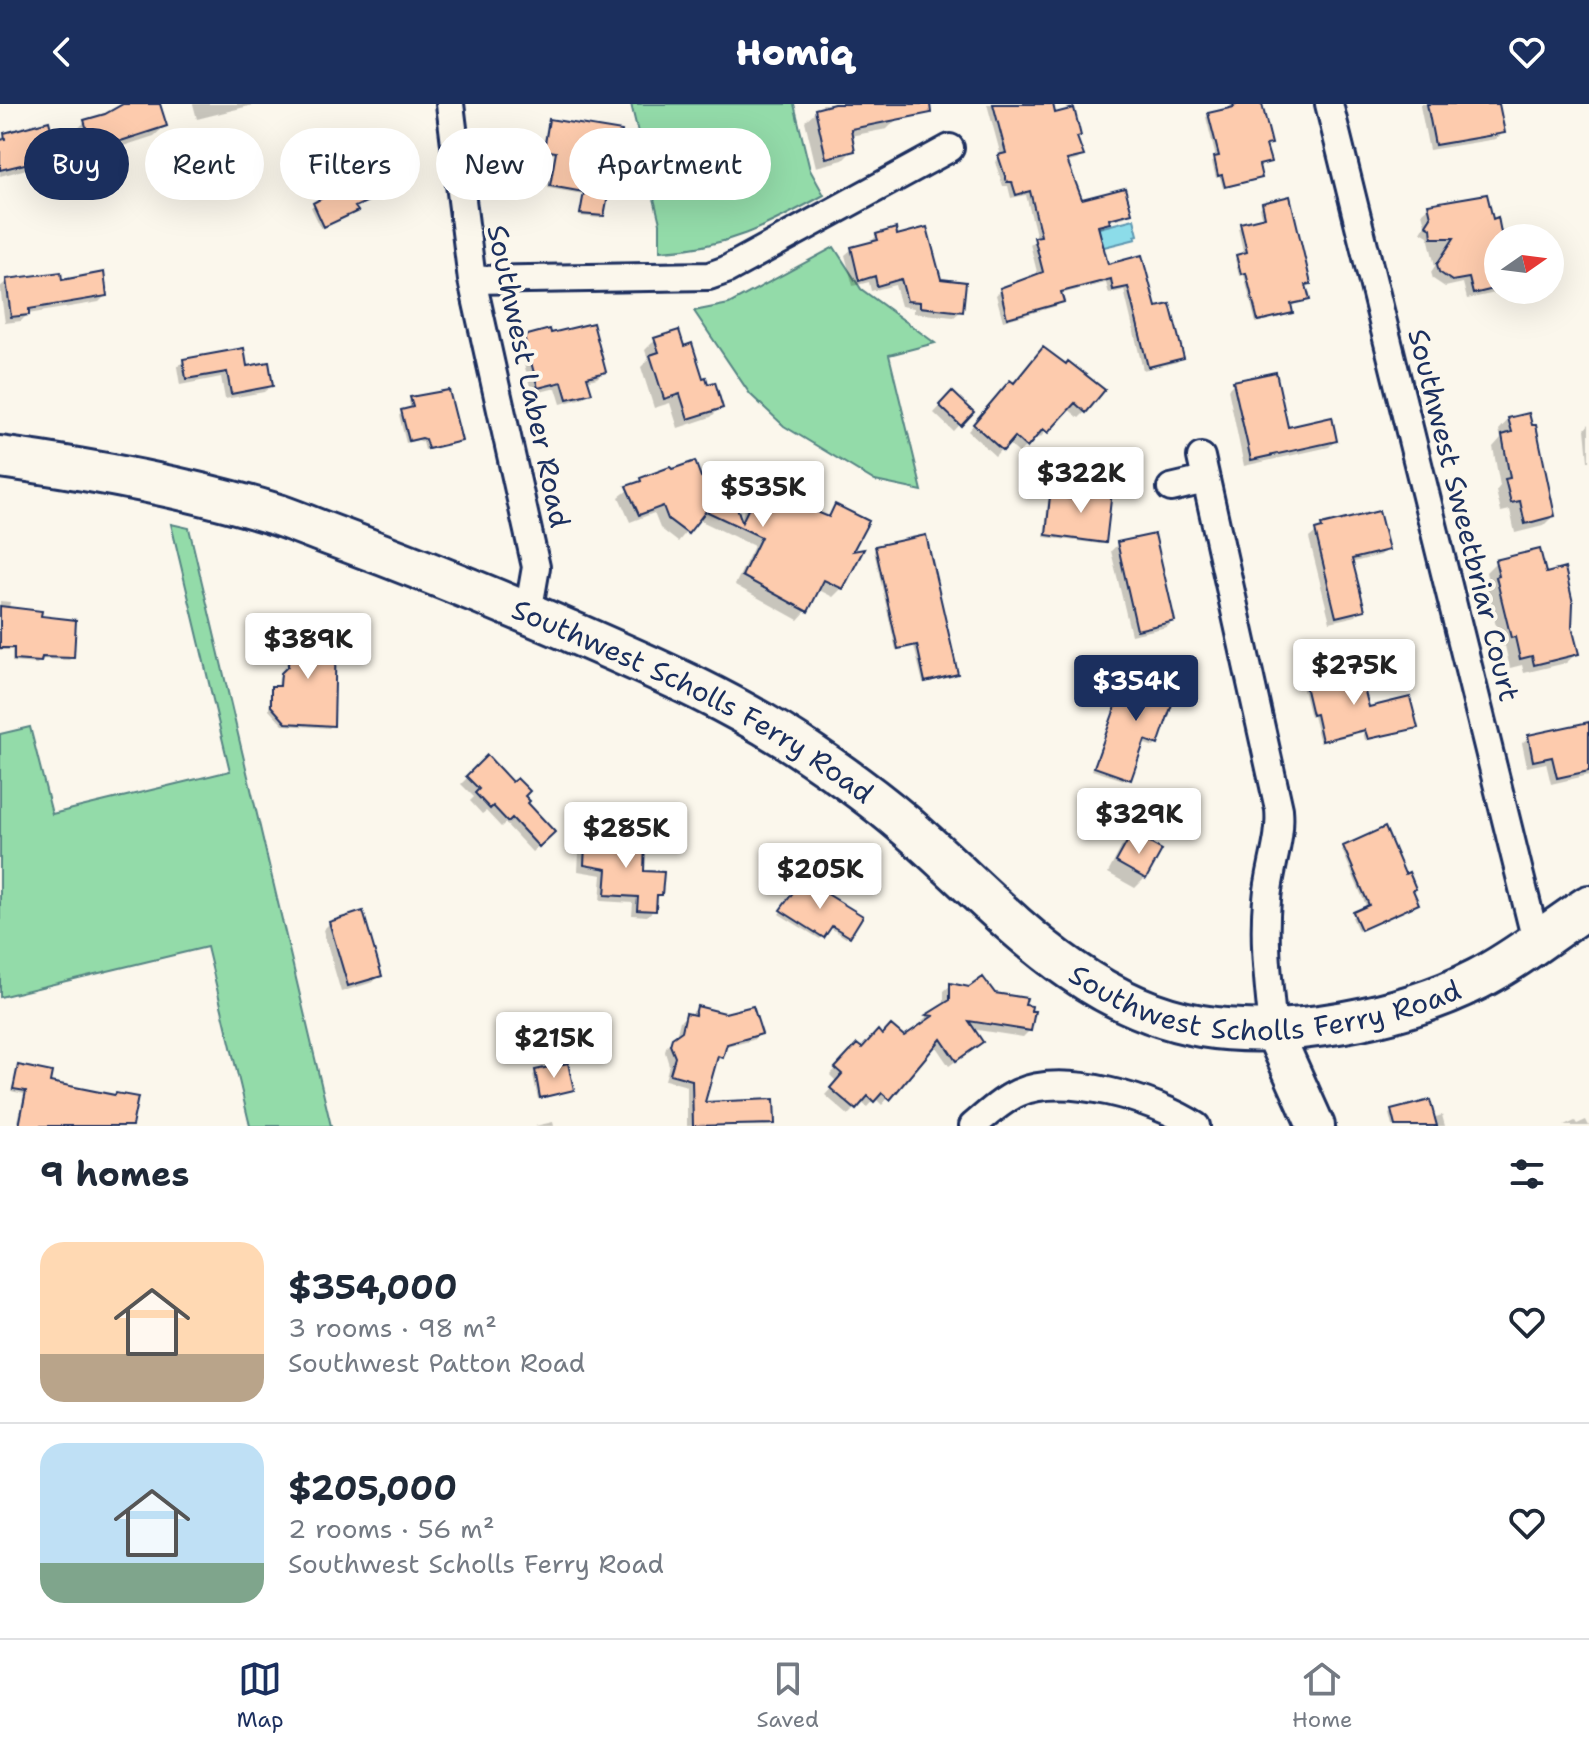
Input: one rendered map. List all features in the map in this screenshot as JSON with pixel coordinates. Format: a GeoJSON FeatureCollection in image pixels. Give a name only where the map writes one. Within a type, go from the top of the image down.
{"type":"FeatureCollection","features":[{"type":"Feature","properties":{"kind":"main road","name":"Southwest Scholls Ferry Road"},"geometry":{"type":"LineString","coordinates":[[0,457],[109,474],[267,512],[401,561],[695,686],[812,755],[903,823],[1015,928],[1056,960],[1102,987],[1171,1019],[1241,1030],[1273,1030],[1338,1023],[1400,1008],[1480,978],[1589,906]]}},
{"type":"Feature","properties":{"kind":"street","name":"Southwest Laber Road"},"geometry":{"type":"LineString","coordinates":[[450,104],[472,280],[536,567],[528,613]]}},
{"type":"Feature","properties":{"kind":"street","name":"Southwest Sweetbriar Court"},"geometry":{"type":"LineString","coordinates":[[1329,104],[1536,941]]}},
{"type":"Feature","properties":{"kind":"street"},"geometry":{"type":"LineString","coordinates":[[472,280],[709,276],[726,270],[950,148]]}},
{"type":"Feature","properties":{"kind":"street"},"geometry":{"type":"LineString","coordinates":[[1171,488],[1203,469],[1279,809],[1280,823],[1266,905],[1266,963],[1273,1030],[1316,1126]]}},
{"type":"Feature","properties":{"kind":"street"},"geometry":{"type":"LineString","coordinates":[[973,1126],[1020,1092],[1077,1084],[1124,1096],[1196,1126]]}},
{"type":"Feature","properties":{"kind":"green space"},"geometry":{"type":"Polygon","coordinates":[[[631,104],[794,104],[810,170],[824,195],[745,234],[705,246],[660,251],[660,223],[654,200],[771,200],[771,128],[637,128],[631,104]]]}},
{"type":"Feature","properties":{"kind":"green space"},"geometry":{"type":"Polygon","coordinates":[[[834,247],[861,289],[935,343],[889,355],[922,491],[875,481],[784,426],[750,394],[694,311],[729,304],[834,247]]]}},
{"type":"Feature","properties":{"kind":"green space"},"geometry":{"type":"Polygon","coordinates":[[[171,524],[189,528],[331,1126],[250,1126],[207,947],[0,997],[0,734],[30,727],[52,814],[230,771],[171,524]]]}},
{"type":"Feature","properties":{"kind":"water"},"geometry":{"type":"Polygon","coordinates":[[[1134,219],[1136,239],[1100,248],[1095,229],[1134,219]]]}},
{"type":"Feature","properties":{"kind":"building"},"geometry":{"type":"Polygon","coordinates":[[[123,104],[160,104],[167,126],[145,128],[145,133],[129,138],[129,128],[86,128],[84,120],[105,114],[123,104]]]}},
{"type":"Feature","properties":{"kind":"building"},"geometry":{"type":"Polygon","coordinates":[[[834,104],[930,104],[931,113],[851,129],[855,151],[826,158],[815,109],[834,104]]]}},
{"type":"Feature","properties":{"kind":"building"},"geometry":{"type":"Polygon","coordinates":[[[993,104],[1053,104],[1055,113],[1074,108],[1081,136],[1077,137],[1084,156],[1067,160],[1082,199],[1125,188],[1132,213],[1109,219],[1110,223],[1098,226],[1108,264],[1142,255],[1156,307],[1170,304],[1184,358],[1148,367],[1128,287],[1113,290],[1111,279],[1061,292],[1064,302],[1007,318],[1000,288],[1043,272],[1034,237],[1041,236],[1030,191],[1016,195],[1012,182],[1007,182],[998,155],[1006,153],[993,104]]]}},
{"type":"Feature","properties":{"kind":"building"},"geometry":{"type":"Polygon","coordinates":[[[1233,104],[1262,104],[1272,144],[1266,145],[1271,162],[1259,165],[1262,178],[1225,187],[1222,175],[1218,176],[1214,157],[1219,156],[1208,113],[1234,107],[1233,104]]]}},
{"type":"Feature","properties":{"kind":"building"},"geometry":{"type":"Polygon","coordinates":[[[1427,104],[1499,104],[1505,133],[1435,145],[1427,104]]]}},
{"type":"Feature","properties":{"kind":"building"},"geometry":{"type":"Polygon","coordinates":[[[549,119],[604,128],[569,128],[569,189],[553,187],[556,152],[553,152],[553,128],[548,128],[549,119]]]}},
{"type":"Feature","properties":{"kind":"building"},"geometry":{"type":"Polygon","coordinates":[[[49,121],[51,128],[24,128],[24,164],[0,170],[0,140],[5,139],[4,133],[49,121]]]}},
{"type":"Feature","properties":{"kind":"building"},"geometry":{"type":"Polygon","coordinates":[[[1487,194],[1493,219],[1498,217],[1499,224],[1484,224],[1484,291],[1473,294],[1469,278],[1452,281],[1439,272],[1437,264],[1454,238],[1432,238],[1431,228],[1426,225],[1431,217],[1428,204],[1487,194]]]}},
{"type":"Feature","properties":{"kind":"building"},"geometry":{"type":"Polygon","coordinates":[[[1290,196],[1311,284],[1306,285],[1310,300],[1291,304],[1293,313],[1258,321],[1246,273],[1241,274],[1236,255],[1247,252],[1240,223],[1265,217],[1262,203],[1290,196]]]}},
{"type":"Feature","properties":{"kind":"building"},"geometry":{"type":"Polygon","coordinates":[[[318,200],[371,200],[355,207],[358,211],[324,227],[313,203],[318,200]]]}},
{"type":"Feature","properties":{"kind":"building"},"geometry":{"type":"Polygon","coordinates":[[[583,200],[607,200],[604,216],[580,214],[583,200]]]}},
{"type":"Feature","properties":{"kind":"building"},"geometry":{"type":"Polygon","coordinates":[[[927,227],[941,279],[966,282],[963,312],[920,307],[920,302],[907,301],[901,279],[877,286],[875,276],[859,281],[851,247],[878,240],[876,234],[896,228],[897,235],[927,227]]]}},
{"type":"Feature","properties":{"kind":"building"},"geometry":{"type":"Polygon","coordinates":[[[61,272],[62,280],[104,272],[107,296],[29,309],[29,315],[11,317],[6,279],[61,272]]]}},
{"type":"Feature","properties":{"kind":"building"},"geometry":{"type":"Polygon","coordinates":[[[593,323],[606,372],[587,377],[592,393],[567,399],[562,382],[538,388],[524,336],[593,323]]]}},
{"type":"Feature","properties":{"kind":"building"},"geometry":{"type":"Polygon","coordinates":[[[679,330],[684,346],[692,343],[703,378],[706,377],[708,384],[715,382],[723,408],[688,419],[680,394],[664,399],[650,355],[659,352],[654,338],[679,330]]]}},
{"type":"Feature","properties":{"kind":"building"},"geometry":{"type":"Polygon","coordinates":[[[1043,347],[1066,364],[1068,361],[1105,390],[1086,413],[1075,403],[1048,433],[1043,429],[1027,448],[1015,437],[1003,451],[973,424],[1010,380],[1014,383],[1043,347]]]}},
{"type":"Feature","properties":{"kind":"building"},"geometry":{"type":"Polygon","coordinates":[[[244,348],[247,366],[269,362],[273,386],[231,394],[227,372],[186,379],[183,359],[244,348]]]}},
{"type":"Feature","properties":{"kind":"building"},"geometry":{"type":"Polygon","coordinates":[[[1276,372],[1288,427],[1332,417],[1337,441],[1251,460],[1233,381],[1276,372]]]}},
{"type":"Feature","properties":{"kind":"building"},"geometry":{"type":"Polygon","coordinates":[[[449,390],[462,441],[428,449],[425,439],[409,441],[401,410],[413,407],[410,397],[449,390]]]}},
{"type":"Feature","properties":{"kind":"building"},"geometry":{"type":"Polygon","coordinates":[[[952,391],[974,412],[961,426],[939,405],[952,391]]]}},
{"type":"Feature","properties":{"kind":"building"},"geometry":{"type":"Polygon","coordinates":[[[1529,413],[1532,425],[1536,425],[1555,516],[1525,524],[1520,501],[1511,503],[1505,479],[1510,478],[1502,435],[1512,432],[1508,418],[1529,413]]]}},
{"type":"Feature","properties":{"kind":"building"},"geometry":{"type":"Polygon","coordinates":[[[695,461],[701,477],[724,469],[742,522],[765,474],[796,490],[790,501],[829,517],[835,504],[869,521],[853,551],[864,549],[843,589],[824,580],[808,612],[742,576],[761,537],[706,511],[688,534],[668,519],[663,506],[639,515],[626,486],[670,467],[672,469],[695,461]]]}},
{"type":"Feature","properties":{"kind":"building"},"geometry":{"type":"Polygon","coordinates":[[[1089,484],[1108,486],[1107,491],[1112,491],[1106,543],[1046,535],[1050,496],[1080,500],[1082,488],[1088,489],[1089,484]]]}},
{"type":"Feature","properties":{"kind":"building"},"geometry":{"type":"Polygon","coordinates":[[[1379,511],[1389,550],[1352,559],[1365,610],[1336,617],[1315,530],[1322,528],[1321,525],[1379,511]]]}},
{"type":"Feature","properties":{"kind":"building"},"geometry":{"type":"Polygon","coordinates":[[[1155,534],[1175,621],[1137,630],[1117,542],[1155,534]]]}},
{"type":"Feature","properties":{"kind":"building"},"geometry":{"type":"Polygon","coordinates":[[[926,535],[958,674],[925,682],[917,645],[898,649],[875,546],[926,535]]]}},
{"type":"Feature","properties":{"kind":"building"},"geometry":{"type":"Polygon","coordinates":[[[1540,549],[1546,573],[1565,568],[1573,603],[1572,627],[1579,654],[1534,665],[1532,656],[1520,659],[1515,637],[1511,638],[1496,577],[1499,576],[1495,560],[1540,549]]]}},
{"type":"Feature","properties":{"kind":"building"},"geometry":{"type":"Polygon","coordinates":[[[0,606],[42,611],[41,616],[76,620],[74,658],[42,657],[41,662],[14,660],[14,648],[0,648],[0,606]]]}},
{"type":"Feature","properties":{"kind":"building"},"geometry":{"type":"Polygon","coordinates":[[[290,633],[336,635],[334,726],[286,723],[271,706],[271,686],[280,686],[281,673],[288,666],[290,633]]]}},
{"type":"Feature","properties":{"kind":"building"},"geometry":{"type":"Polygon","coordinates":[[[1355,665],[1369,707],[1410,697],[1418,728],[1368,739],[1365,730],[1322,741],[1303,677],[1355,665]]]}},
{"type":"Feature","properties":{"kind":"building"},"geometry":{"type":"Polygon","coordinates":[[[1128,672],[1151,680],[1153,676],[1179,684],[1158,745],[1145,740],[1131,780],[1094,767],[1128,672]]]}},
{"type":"Feature","properties":{"kind":"building"},"geometry":{"type":"Polygon","coordinates":[[[1589,722],[1589,771],[1557,778],[1552,757],[1533,761],[1528,735],[1589,722]]]}},
{"type":"Feature","properties":{"kind":"building"},"geometry":{"type":"Polygon","coordinates":[[[487,755],[512,782],[517,778],[530,791],[525,796],[530,801],[528,803],[555,832],[539,847],[512,818],[508,822],[475,793],[479,789],[466,776],[487,755]]]}},
{"type":"Feature","properties":{"kind":"building"},"geometry":{"type":"Polygon","coordinates":[[[1385,827],[1405,874],[1409,872],[1419,904],[1361,930],[1353,912],[1369,905],[1343,846],[1385,827]]]}},
{"type":"Feature","properties":{"kind":"building"},"geometry":{"type":"Polygon","coordinates":[[[1132,833],[1162,850],[1146,879],[1116,862],[1132,833]]]}},
{"type":"Feature","properties":{"kind":"building"},"geometry":{"type":"Polygon","coordinates":[[[596,836],[645,840],[644,871],[664,872],[662,895],[657,895],[656,911],[637,910],[638,897],[605,895],[607,869],[584,865],[585,845],[595,845],[596,836]]]}},
{"type":"Feature","properties":{"kind":"building"},"geometry":{"type":"Polygon","coordinates":[[[803,879],[863,916],[850,937],[832,926],[824,938],[780,910],[803,879]]]}},
{"type":"Feature","properties":{"kind":"building"},"geometry":{"type":"Polygon","coordinates":[[[363,911],[382,976],[348,986],[329,922],[363,911]]]}},
{"type":"Feature","properties":{"kind":"building"},"geometry":{"type":"Polygon","coordinates":[[[983,977],[995,993],[1027,998],[1025,1005],[1032,1006],[1031,1011],[1035,1011],[1031,1031],[969,1021],[983,1042],[956,1061],[941,1039],[890,1100],[882,1093],[874,1102],[868,1096],[856,1110],[830,1088],[842,1074],[835,1068],[857,1044],[862,1048],[878,1030],[882,1035],[891,1025],[904,1036],[933,1016],[926,1015],[950,1000],[950,983],[969,987],[983,977]]]}},
{"type":"Feature","properties":{"kind":"building"},"geometry":{"type":"Polygon","coordinates":[[[697,1006],[725,1013],[753,1006],[762,1034],[727,1044],[723,1058],[718,1056],[705,1102],[774,1099],[775,1124],[693,1126],[692,1080],[670,1074],[675,1057],[670,1045],[672,1038],[682,1031],[686,1013],[695,1015],[697,1006]]]}},
{"type":"Feature","properties":{"kind":"building"},"geometry":{"type":"Polygon","coordinates":[[[568,1063],[574,1090],[540,1098],[535,1070],[568,1063]]]}},
{"type":"Feature","properties":{"kind":"building"},"geometry":{"type":"Polygon","coordinates":[[[18,1065],[52,1072],[50,1082],[138,1097],[132,1126],[19,1126],[26,1091],[13,1089],[18,1065]]]}},
{"type":"Feature","properties":{"kind":"building"},"geometry":{"type":"Polygon","coordinates":[[[1430,1100],[1437,1126],[1395,1126],[1391,1110],[1430,1100]]]}}]}
